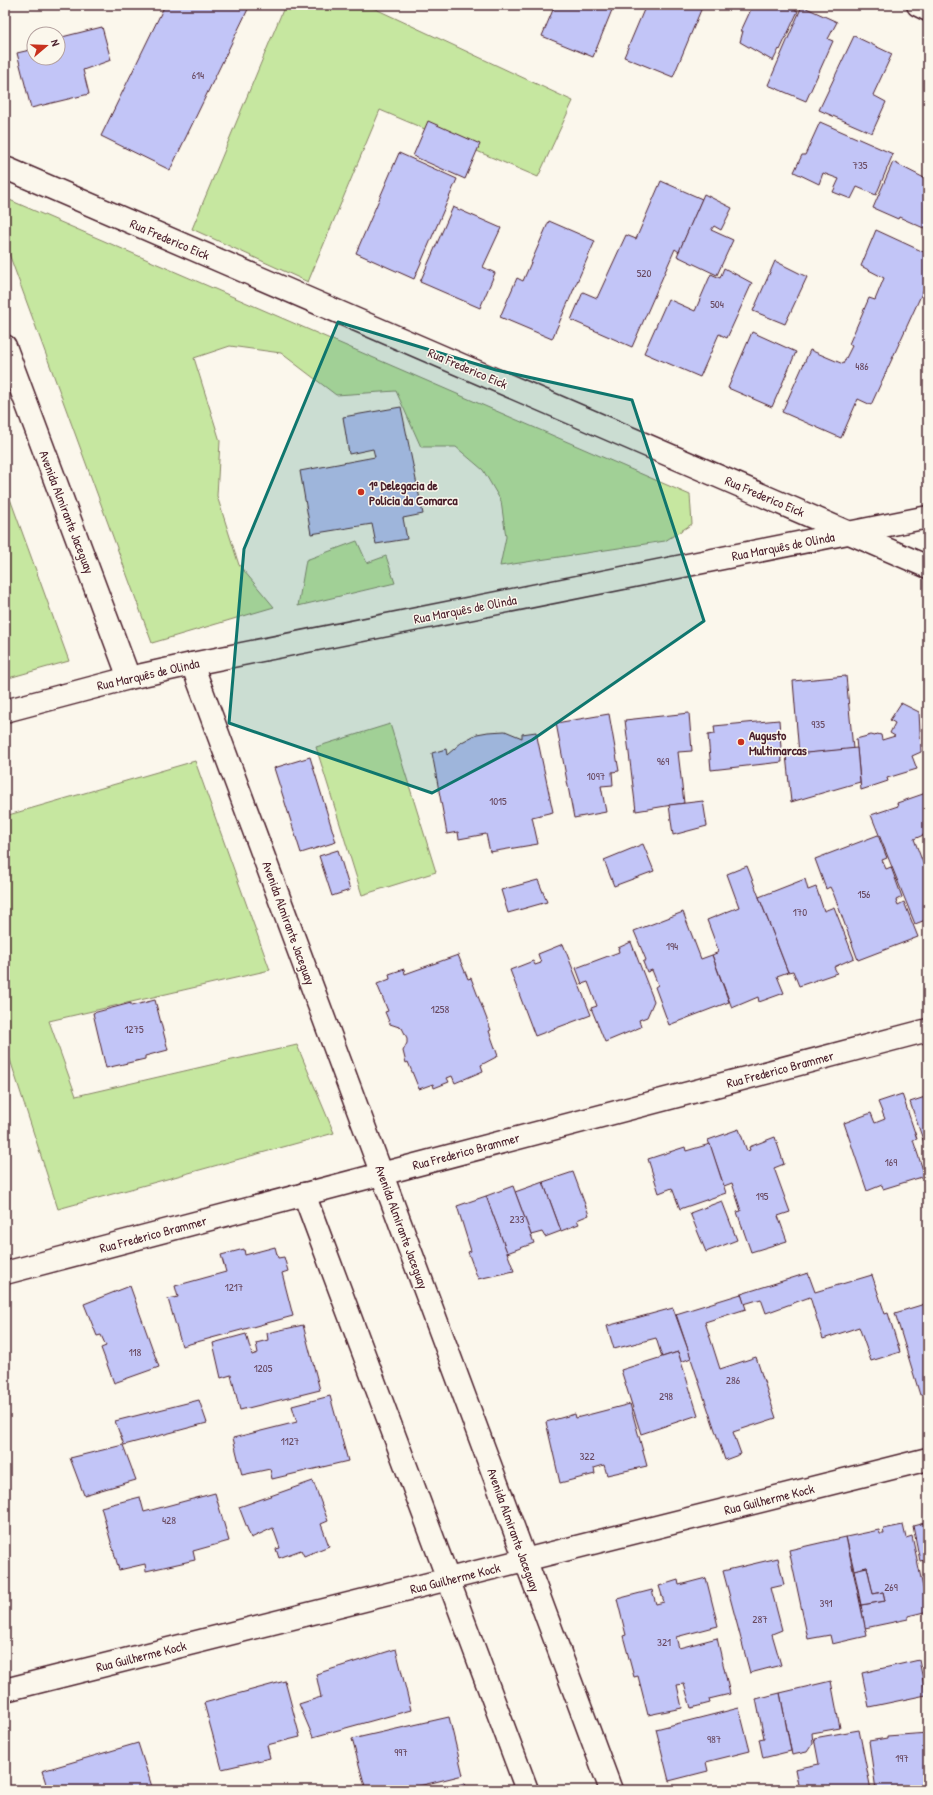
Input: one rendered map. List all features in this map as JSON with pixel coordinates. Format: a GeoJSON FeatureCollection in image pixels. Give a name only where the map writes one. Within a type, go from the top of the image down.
{"type":"FeatureCollection","features":[{"type":"Feature","properties":{"kind":"street"},"geometry":{"type":"LineString","coordinates":[[918,5],[928,10]]}},
{"type":"Feature","properties":{"kind":"street","name":"Rua Frederico Eick"},"geometry":{"type":"LineString","coordinates":[[6,167],[928,567]]}},
{"type":"Feature","properties":{"kind":"street","name":"Avenida Almirante Jaceguay"},"geometry":{"type":"LineString","coordinates":[[5,346],[129,678]]}},
{"type":"Feature","properties":{"kind":"street","name":"Rua Marquês de Olinda"},"geometry":{"type":"LineString","coordinates":[[5,711],[129,678],[192,664],[928,517]]}},
{"type":"Feature","properties":{"kind":"street","name":"Avenida Almirante Jaceguay"},"geometry":{"type":"LineString","coordinates":[[192,664],[611,1790]]}},
{"type":"Feature","properties":{"kind":"street","name":"Rua Frederico Brammer"},"geometry":{"type":"LineString","coordinates":[[5,1273],[928,1030]]}},
{"type":"Feature","properties":{"kind":"street"},"geometry":{"type":"LineString","coordinates":[[304,1194],[527,1790]]}},
{"type":"Feature","properties":{"kind":"street","name":"Rua Guilherme Kock"},"geometry":{"type":"LineString","coordinates":[[5,1690],[928,1459]]}},
{"type":"Feature","properties":{"kind":"highlighted area"},"geometry":{"type":"Polygon","coordinates":[[[338,322],[496,370],[632,400],[704,621],[532,740],[432,793],[229,723],[244,549],[338,322]]]}},
{"type":"Feature","properties":{"kind":"green space"},"geometry":{"type":"Polygon","coordinates":[[[285,5],[367,5],[573,101],[538,177],[380,110],[308,282],[192,229],[285,5]]]}},
{"type":"Feature","properties":{"kind":"green space"},"geometry":{"type":"Polygon","coordinates":[[[5,198],[690,495],[692,524],[665,541],[500,566],[506,537],[501,501],[483,470],[456,447],[421,447],[396,391],[336,395],[281,353],[230,346],[194,358],[220,441],[217,496],[239,565],[274,607],[152,643],[5,243],[5,198]]]}},
{"type":"Feature","properties":{"kind":"green space"},"geometry":{"type":"Polygon","coordinates":[[[5,485],[69,661],[5,679],[5,485]]]}},
{"type":"Feature","properties":{"kind":"green space"},"geometry":{"type":"Polygon","coordinates":[[[357,541],[367,563],[386,556],[395,583],[298,606],[306,560],[357,541]]]}},
{"type":"Feature","properties":{"kind":"green space"},"geometry":{"type":"Polygon","coordinates":[[[390,724],[436,872],[362,895],[316,747],[390,724]]]}},
{"type":"Feature","properties":{"kind":"green space"},"geometry":{"type":"Polygon","coordinates":[[[195,761],[270,970],[49,1021],[76,1096],[297,1045],[334,1133],[58,1209],[5,1044],[5,816],[195,761]]]}},
{"type":"Feature","properties":{"kind":"building"},"geometry":{"type":"Polygon","coordinates":[[[165,5],[250,5],[170,170],[101,136],[165,5]]]}},
{"type":"Feature","properties":{"kind":"building"},"geometry":{"type":"Polygon","coordinates":[[[555,5],[614,5],[593,57],[542,36],[555,5]]]}},
{"type":"Feature","properties":{"kind":"building"},"geometry":{"type":"Polygon","coordinates":[[[646,5],[703,5],[673,77],[624,57],[646,5]]]}},
{"type":"Feature","properties":{"kind":"building"},"geometry":{"type":"Polygon","coordinates":[[[753,5],[784,5],[798,11],[780,50],[779,49],[773,61],[740,42],[743,31],[741,31],[753,5]]]}},
{"type":"Feature","properties":{"kind":"building"},"geometry":{"type":"Polygon","coordinates":[[[802,6],[837,22],[828,39],[833,41],[806,101],[768,85],[802,6]]]}},
{"type":"Feature","properties":{"kind":"building"},"geometry":{"type":"Polygon","coordinates":[[[102,27],[111,60],[83,70],[89,94],[31,108],[17,53],[26,51],[26,66],[66,66],[66,36],[102,27]]]}},
{"type":"Feature","properties":{"kind":"building"},"geometry":{"type":"Polygon","coordinates":[[[854,36],[892,54],[873,95],[886,102],[872,133],[819,110],[854,36]]]}},
{"type":"Feature","properties":{"kind":"building"},"geometry":{"type":"Polygon","coordinates":[[[428,121],[480,144],[465,179],[413,156],[428,121]]]}},
{"type":"Feature","properties":{"kind":"building"},"geometry":{"type":"Polygon","coordinates":[[[820,122],[893,154],[876,195],[857,187],[851,199],[833,192],[839,179],[823,173],[819,184],[794,172],[802,155],[805,155],[820,122]]]}},
{"type":"Feature","properties":{"kind":"building"},"geometry":{"type":"Polygon","coordinates":[[[399,153],[457,179],[414,279],[356,253],[399,153]]]}},
{"type":"Feature","properties":{"kind":"building"},"geometry":{"type":"Polygon","coordinates":[[[893,162],[928,180],[928,230],[899,217],[898,219],[873,208],[893,162]]]}},
{"type":"Feature","properties":{"kind":"building"},"geometry":{"type":"Polygon","coordinates":[[[661,181],[702,199],[679,252],[675,249],[632,347],[571,320],[583,292],[597,298],[626,235],[636,239],[661,181]]]}},
{"type":"Feature","properties":{"kind":"building"},"geometry":{"type":"Polygon","coordinates":[[[704,194],[732,208],[721,230],[714,226],[711,230],[733,240],[717,275],[677,256],[704,194]]]}},
{"type":"Feature","properties":{"kind":"building"},"geometry":{"type":"Polygon","coordinates":[[[453,207],[501,228],[483,267],[495,273],[480,308],[420,282],[453,207]]]}},
{"type":"Feature","properties":{"kind":"building"},"geometry":{"type":"Polygon","coordinates":[[[549,221],[595,241],[552,339],[500,317],[517,278],[523,281],[549,221]]]}},
{"type":"Feature","properties":{"kind":"building"},"geometry":{"type":"Polygon","coordinates":[[[876,230],[928,254],[928,280],[871,405],[858,399],[841,438],[782,412],[810,350],[843,364],[852,346],[849,344],[869,298],[875,300],[884,278],[861,266],[876,230]]]}},
{"type":"Feature","properties":{"kind":"building"},"geometry":{"type":"Polygon","coordinates":[[[775,261],[807,277],[785,324],[753,311],[775,261]]]}},
{"type":"Feature","properties":{"kind":"building"},"geometry":{"type":"Polygon","coordinates":[[[724,268],[752,283],[727,338],[719,334],[700,377],[644,353],[668,299],[695,311],[711,274],[720,278],[724,268]]]}},
{"type":"Feature","properties":{"kind":"building"},"geometry":{"type":"Polygon","coordinates":[[[752,332],[796,352],[772,407],[728,388],[752,332]]]}},
{"type":"Feature","properties":{"kind":"building","name":"1ª Delegacia de Polícia da Comarca"},"geometry":{"type":"Polygon","coordinates":[[[401,407],[423,514],[403,518],[407,539],[376,544],[372,524],[311,534],[300,471],[375,457],[373,449],[349,454],[343,417],[401,407]]]}},
{"type":"Feature","properties":{"kind":"building"},"geometry":{"type":"Polygon","coordinates":[[[846,676],[853,749],[799,754],[793,681],[846,676]]]}},
{"type":"Feature","properties":{"kind":"building"},"geometry":{"type":"Polygon","coordinates":[[[901,703],[919,712],[921,752],[912,756],[917,769],[887,778],[888,781],[861,790],[856,739],[871,735],[875,736],[877,734],[881,735],[882,740],[895,736],[890,733],[895,723],[890,720],[901,703]]]}},
{"type":"Feature","properties":{"kind":"building"},"geometry":{"type":"Polygon","coordinates":[[[689,713],[692,751],[678,752],[684,803],[636,811],[625,720],[689,713]]]}},
{"type":"Feature","properties":{"kind":"building"},"geometry":{"type":"Polygon","coordinates":[[[609,714],[619,771],[612,772],[613,785],[601,786],[606,812],[574,818],[556,723],[609,714]]]}},
{"type":"Feature","properties":{"kind":"building"},"geometry":{"type":"Polygon","coordinates":[[[779,720],[782,762],[711,770],[708,735],[715,734],[714,726],[779,720]]]}},
{"type":"Feature","properties":{"kind":"building"},"geometry":{"type":"Polygon","coordinates":[[[505,731],[522,738],[522,734],[536,732],[553,812],[532,817],[538,844],[490,852],[486,834],[459,839],[458,832],[447,834],[432,753],[446,749],[447,755],[462,742],[477,734],[505,731]]]}},
{"type":"Feature","properties":{"kind":"building"},"geometry":{"type":"Polygon","coordinates":[[[857,748],[860,782],[791,802],[786,755],[857,748]]]}},
{"type":"Feature","properties":{"kind":"building"},"geometry":{"type":"Polygon","coordinates":[[[310,757],[336,842],[301,853],[274,768],[310,757]]]}},
{"type":"Feature","properties":{"kind":"building"},"geometry":{"type":"Polygon","coordinates":[[[926,793],[928,798],[928,833],[914,839],[923,863],[928,866],[928,919],[915,924],[871,815],[898,806],[897,803],[926,793]]]}},
{"type":"Feature","properties":{"kind":"building"},"geometry":{"type":"Polygon","coordinates":[[[703,801],[707,826],[673,835],[669,805],[703,801]]]}},
{"type":"Feature","properties":{"kind":"building"},"geometry":{"type":"Polygon","coordinates":[[[878,835],[887,858],[882,860],[886,869],[891,867],[902,897],[896,900],[898,905],[904,902],[918,937],[858,960],[834,895],[830,887],[826,889],[815,859],[878,835]]]}},
{"type":"Feature","properties":{"kind":"building"},"geometry":{"type":"Polygon","coordinates":[[[643,844],[654,871],[614,886],[604,860],[643,844]]]}},
{"type":"Feature","properties":{"kind":"building"},"geometry":{"type":"Polygon","coordinates":[[[338,850],[350,890],[332,896],[319,856],[338,850]]]}},
{"type":"Feature","properties":{"kind":"building"},"geometry":{"type":"Polygon","coordinates":[[[747,866],[788,972],[777,976],[784,993],[759,1002],[758,997],[732,1008],[712,955],[719,952],[707,920],[739,907],[727,874],[747,866]]]}},
{"type":"Feature","properties":{"kind":"building"},"geometry":{"type":"Polygon","coordinates":[[[805,879],[808,890],[816,887],[824,911],[834,907],[854,958],[834,967],[837,973],[799,986],[793,971],[788,972],[759,897],[805,879]]]}},
{"type":"Feature","properties":{"kind":"building"},"geometry":{"type":"Polygon","coordinates":[[[538,880],[547,902],[508,913],[501,890],[538,880]]]}},
{"type":"Feature","properties":{"kind":"building"},"geometry":{"type":"Polygon","coordinates":[[[683,912],[701,959],[712,955],[729,1002],[669,1025],[655,987],[658,985],[652,970],[647,972],[643,962],[646,960],[634,931],[683,912]]]}},
{"type":"Feature","properties":{"kind":"building"},"geometry":{"type":"Polygon","coordinates":[[[631,942],[654,1001],[647,1017],[639,1020],[641,1027],[605,1042],[591,1008],[597,1006],[588,982],[582,984],[576,968],[619,952],[618,948],[631,942]]]}},
{"type":"Feature","properties":{"kind":"building"},"geometry":{"type":"Polygon","coordinates":[[[563,944],[591,1015],[535,1036],[510,970],[533,961],[535,965],[541,963],[538,954],[563,944]]]}},
{"type":"Feature","properties":{"kind":"building"},"geometry":{"type":"Polygon","coordinates":[[[458,955],[468,979],[471,978],[491,1030],[489,1031],[498,1056],[481,1065],[483,1071],[455,1083],[452,1076],[447,1078],[449,1082],[434,1088],[433,1084],[419,1089],[408,1062],[406,1063],[403,1051],[407,1043],[407,1038],[402,1028],[390,1024],[385,1012],[388,1011],[377,984],[390,979],[389,974],[404,969],[405,974],[458,955]]]}},
{"type":"Feature","properties":{"kind":"building"},"geometry":{"type":"Polygon","coordinates":[[[155,1000],[168,1050],[145,1056],[145,1059],[106,1068],[93,1013],[131,1003],[131,1006],[155,1000]]]}},
{"type":"Feature","properties":{"kind":"building"},"geometry":{"type":"Polygon","coordinates":[[[902,1094],[917,1139],[913,1140],[925,1176],[883,1189],[882,1185],[867,1191],[844,1123],[871,1113],[875,1123],[885,1119],[878,1102],[902,1094]]]}},
{"type":"Feature","properties":{"kind":"building"},"geometry":{"type":"Polygon","coordinates":[[[928,1096],[928,1154],[910,1102],[928,1096]]]}},
{"type":"Feature","properties":{"kind":"building"},"geometry":{"type":"Polygon","coordinates":[[[739,1129],[747,1151],[750,1150],[749,1147],[775,1137],[784,1164],[774,1168],[790,1212],[778,1216],[787,1241],[751,1252],[737,1212],[741,1211],[732,1183],[724,1186],[708,1140],[739,1129]]]}},
{"type":"Feature","properties":{"kind":"building"},"geometry":{"type":"Polygon","coordinates":[[[710,1144],[726,1193],[680,1209],[672,1188],[659,1193],[648,1159],[685,1147],[686,1151],[710,1144]]]}},
{"type":"Feature","properties":{"kind":"building"},"geometry":{"type":"Polygon","coordinates":[[[573,1172],[589,1215],[577,1220],[579,1224],[561,1231],[543,1182],[573,1172]]]}},
{"type":"Feature","properties":{"kind":"building"},"geometry":{"type":"Polygon","coordinates":[[[543,1182],[561,1231],[545,1237],[542,1232],[531,1235],[515,1192],[543,1182]]]}},
{"type":"Feature","properties":{"kind":"building"},"geometry":{"type":"Polygon","coordinates":[[[513,1186],[534,1243],[507,1253],[486,1196],[513,1186]]]}},
{"type":"Feature","properties":{"kind":"building"},"geometry":{"type":"Polygon","coordinates":[[[486,1196],[514,1271],[478,1279],[468,1252],[471,1251],[457,1206],[486,1196]]]}},
{"type":"Feature","properties":{"kind":"building"},"geometry":{"type":"Polygon","coordinates":[[[722,1201],[737,1240],[706,1252],[690,1213],[722,1201]]]}},
{"type":"Feature","properties":{"kind":"building"},"geometry":{"type":"Polygon","coordinates":[[[275,1247],[278,1258],[284,1257],[288,1271],[282,1273],[293,1316],[182,1346],[168,1299],[178,1297],[175,1286],[226,1272],[221,1255],[244,1249],[245,1255],[275,1247]]]}},
{"type":"Feature","properties":{"kind":"building"},"geometry":{"type":"Polygon","coordinates":[[[808,1273],[815,1292],[872,1275],[885,1314],[888,1313],[900,1352],[871,1361],[859,1327],[823,1339],[810,1297],[766,1313],[761,1299],[744,1304],[741,1294],[808,1273]]]}},
{"type":"Feature","properties":{"kind":"building"},"geometry":{"type":"Polygon","coordinates":[[[130,1286],[159,1367],[114,1383],[101,1348],[106,1346],[101,1335],[97,1336],[84,1304],[130,1286]]]}},
{"type":"Feature","properties":{"kind":"building"},"geometry":{"type":"Polygon","coordinates":[[[741,1294],[746,1309],[705,1322],[720,1369],[756,1357],[776,1418],[733,1432],[741,1454],[725,1460],[676,1314],[741,1294]]]}},
{"type":"Feature","properties":{"kind":"building"},"geometry":{"type":"Polygon","coordinates":[[[928,1303],[928,1393],[920,1395],[895,1313],[928,1303]]]}},
{"type":"Feature","properties":{"kind":"building"},"geometry":{"type":"Polygon","coordinates":[[[673,1308],[691,1358],[681,1362],[678,1352],[662,1357],[656,1338],[614,1349],[607,1326],[673,1308]]]}},
{"type":"Feature","properties":{"kind":"building"},"geometry":{"type":"Polygon","coordinates":[[[303,1325],[320,1390],[240,1410],[231,1375],[221,1378],[213,1343],[246,1334],[252,1355],[258,1353],[256,1343],[268,1340],[267,1333],[303,1325]]]}},
{"type":"Feature","properties":{"kind":"building"},"geometry":{"type":"Polygon","coordinates":[[[678,1352],[698,1415],[641,1434],[621,1370],[678,1352]]]}},
{"type":"Feature","properties":{"kind":"building"},"geometry":{"type":"Polygon","coordinates":[[[330,1396],[348,1461],[272,1479],[270,1469],[242,1475],[233,1438],[297,1422],[292,1406],[330,1396]]]}},
{"type":"Feature","properties":{"kind":"building"},"geometry":{"type":"Polygon","coordinates":[[[199,1400],[207,1423],[124,1445],[115,1421],[199,1400]]]}},
{"type":"Feature","properties":{"kind":"building"},"geometry":{"type":"Polygon","coordinates":[[[630,1404],[647,1466],[607,1475],[604,1465],[594,1468],[595,1474],[560,1483],[546,1422],[575,1414],[576,1418],[630,1404]]]}},
{"type":"Feature","properties":{"kind":"building"},"geometry":{"type":"Polygon","coordinates":[[[123,1445],[136,1480],[84,1495],[70,1458],[123,1445]]]}},
{"type":"Feature","properties":{"kind":"building"},"geometry":{"type":"Polygon","coordinates":[[[313,1481],[328,1521],[321,1524],[329,1546],[304,1556],[301,1550],[279,1558],[276,1549],[280,1548],[273,1528],[251,1538],[239,1507],[313,1481]]]}},
{"type":"Feature","properties":{"kind":"building"},"geometry":{"type":"Polygon","coordinates":[[[215,1493],[229,1541],[193,1551],[195,1560],[146,1571],[145,1564],[119,1570],[101,1507],[140,1497],[144,1512],[215,1493]]]}},
{"type":"Feature","properties":{"kind":"building"},"geometry":{"type":"Polygon","coordinates":[[[928,1522],[928,1559],[920,1561],[913,1526],[928,1522]]]}},
{"type":"Feature","properties":{"kind":"building"},"geometry":{"type":"Polygon","coordinates":[[[903,1525],[906,1538],[912,1536],[928,1611],[908,1616],[908,1619],[865,1628],[861,1605],[885,1601],[883,1592],[873,1594],[867,1567],[854,1570],[846,1537],[879,1530],[880,1534],[884,1534],[883,1529],[903,1525]]]}},
{"type":"Feature","properties":{"kind":"building"},"geometry":{"type":"Polygon","coordinates":[[[846,1537],[867,1636],[832,1644],[830,1635],[808,1639],[789,1550],[846,1537]]]}},
{"type":"Feature","properties":{"kind":"building"},"geometry":{"type":"Polygon","coordinates":[[[778,1558],[784,1585],[771,1588],[782,1630],[772,1634],[781,1665],[750,1673],[723,1571],[778,1558]]]}},
{"type":"Feature","properties":{"kind":"building"},"geometry":{"type":"Polygon","coordinates":[[[867,1567],[873,1594],[883,1592],[885,1601],[861,1605],[854,1570],[867,1567]]]}},
{"type":"Feature","properties":{"kind":"building"},"geometry":{"type":"Polygon","coordinates":[[[706,1578],[718,1626],[676,1637],[679,1648],[717,1638],[730,1694],[709,1699],[710,1703],[691,1708],[684,1684],[677,1685],[682,1708],[648,1715],[638,1676],[634,1677],[623,1636],[626,1635],[617,1599],[652,1590],[656,1604],[664,1602],[659,1586],[678,1580],[679,1585],[706,1578]]]}},
{"type":"Feature","properties":{"kind":"building"},"geometry":{"type":"Polygon","coordinates":[[[396,1649],[411,1710],[313,1737],[299,1704],[321,1697],[316,1674],[396,1649]]]}},
{"type":"Feature","properties":{"kind":"building"},"geometry":{"type":"Polygon","coordinates":[[[919,1660],[926,1695],[869,1707],[862,1673],[919,1660]]]}},
{"type":"Feature","properties":{"kind":"building"},"geometry":{"type":"Polygon","coordinates":[[[285,1681],[300,1737],[267,1745],[270,1758],[222,1769],[204,1703],[285,1681]]]}},
{"type":"Feature","properties":{"kind":"building"},"geometry":{"type":"Polygon","coordinates":[[[831,1681],[840,1728],[812,1733],[813,1743],[807,1752],[792,1755],[780,1693],[831,1681]]]}},
{"type":"Feature","properties":{"kind":"building"},"geometry":{"type":"Polygon","coordinates":[[[780,1693],[791,1751],[763,1758],[759,1739],[764,1738],[756,1699],[780,1693]]]}},
{"type":"Feature","properties":{"kind":"building"},"geometry":{"type":"Polygon","coordinates":[[[739,1708],[750,1751],[706,1762],[708,1771],[669,1781],[656,1729],[739,1708]]]}},
{"type":"Feature","properties":{"kind":"building"},"geometry":{"type":"Polygon","coordinates":[[[449,1717],[463,1775],[403,1790],[366,1790],[352,1739],[449,1717]]]}},
{"type":"Feature","properties":{"kind":"building"},"geometry":{"type":"Polygon","coordinates":[[[859,1730],[871,1790],[799,1790],[795,1769],[819,1764],[814,1738],[859,1730]]]}},
{"type":"Feature","properties":{"kind":"building"},"geometry":{"type":"Polygon","coordinates":[[[928,1733],[928,1790],[876,1790],[869,1741],[887,1738],[887,1736],[928,1733]]]}},
{"type":"Feature","properties":{"kind":"building"},"geometry":{"type":"Polygon","coordinates":[[[138,1743],[153,1790],[48,1790],[42,1771],[138,1743]]]}},
{"type":"Feature","properties":{"kind":"building"},"geometry":{"type":"Polygon","coordinates":[[[465,1783],[467,1790],[439,1789],[465,1783]]]}},
{"type":"Feature","properties":{"kind":"place","name":"1ª Delegacia de Polícia da Comarca"},"geometry":{"type":"Point","coordinates":[361,492]}},
{"type":"Feature","properties":{"kind":"place","name":"Augusto Multimarcas"},"geometry":{"type":"Point","coordinates":[741,742]}}]}
